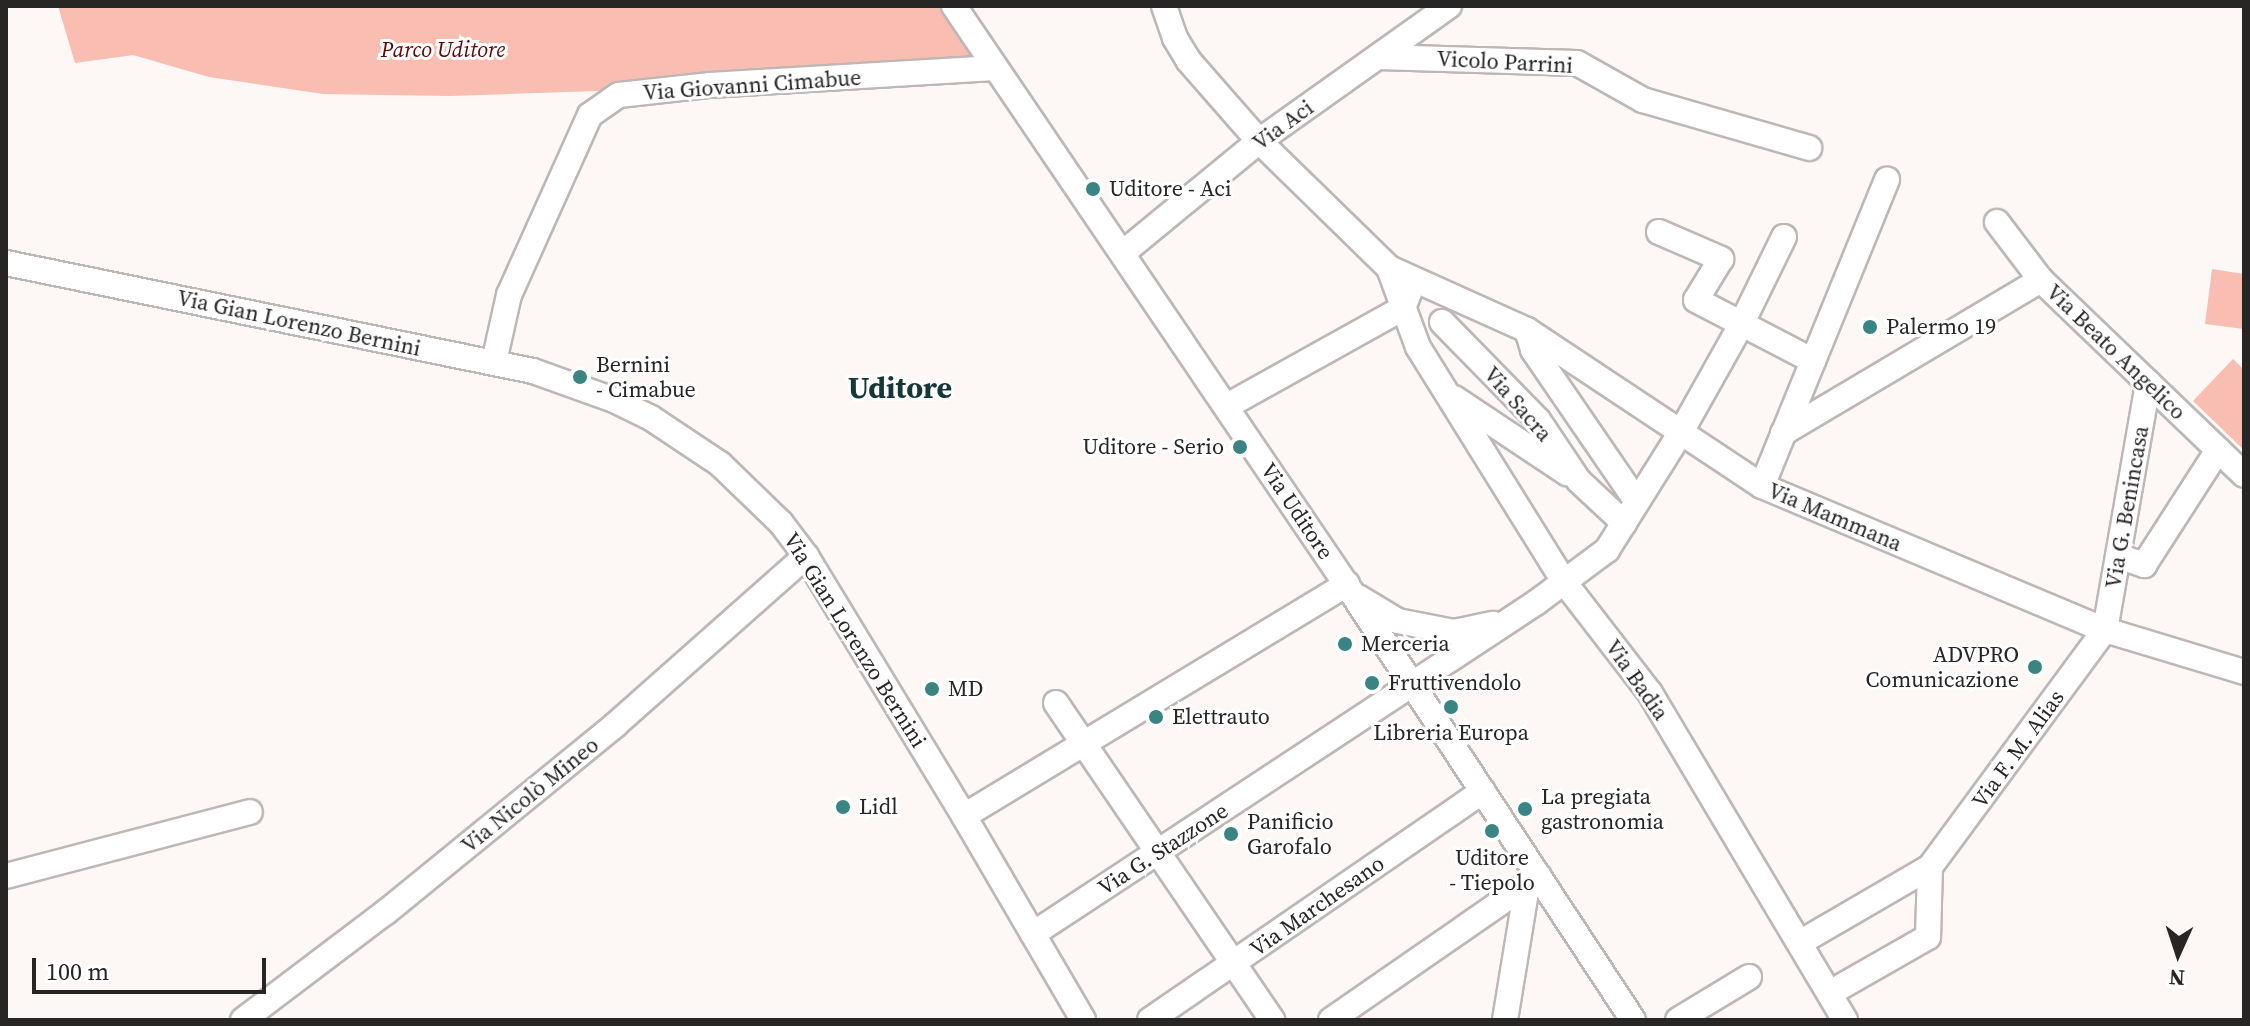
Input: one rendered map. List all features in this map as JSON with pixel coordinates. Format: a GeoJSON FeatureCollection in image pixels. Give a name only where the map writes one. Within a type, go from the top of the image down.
{"type":"FeatureCollection","features":[{"type":"Feature","properties":{"kind":"street","name":"Via Uditore"},"geometry":{"type":"LineString","coordinates":[[954,6],[1124,252],[1413,684],[1483,791],[1533,880],[1633,1020]]}},
{"type":"Feature","properties":{"kind":"street"},"geometry":{"type":"LineString","coordinates":[[1164,6],[1175,38],[1188,60],[1259,141],[1389,268]]}},
{"type":"Feature","properties":{"kind":"street","name":"Via Aci"},"geometry":{"type":"LineString","coordinates":[[1124,252],[1259,141],[1449,6]]}},
{"type":"Feature","properties":{"kind":"street","name":"Vicolo Parrini"},"geometry":{"type":"LineString","coordinates":[[1378,57],[1577,63],[1643,100],[1809,148]]}},
{"type":"Feature","properties":{"kind":"street","name":"Via Giovanni Cimabue"},"geometry":{"type":"LineString","coordinates":[[494,362],[509,295],[590,115],[619,95],[710,85],[994,68]]}},
{"type":"Feature","properties":{"kind":"street"},"geometry":{"type":"LineString","coordinates":[[1762,486],[1887,180]]}},
{"type":"Feature","properties":{"kind":"street","name":"Via Beato Angelico"},"geometry":{"type":"LineString","coordinates":[[1997,222],[2041,280],[2244,475]]}},
{"type":"Feature","properties":{"kind":"street"},"geometry":{"type":"LineString","coordinates":[[1659,232],[1721,259],[1696,300],[1813,361]]}},
{"type":"Feature","properties":{"kind":"street","name":"Via G. Stazzone"},"geometry":{"type":"LineString","coordinates":[[1033,934],[1565,583],[1607,550],[1681,432],[1741,325],[1784,237]]}},
{"type":"Feature","properties":{"kind":"street","name":"Via Gian Lorenzo Bernini"},"geometry":{"type":"LineString","coordinates":[[6,263],[494,362],[574,384],[651,418],[720,464],[781,523],[806,556],[1083,1020]]}},
{"type":"Feature","properties":{"kind":"street","name":"Via Mammana"},"geometry":{"type":"LineString","coordinates":[[1389,268],[1527,330],[1762,486],[2105,630],[2244,672]]}},
{"type":"Feature","properties":{"kind":"street","name":"Via Badia"},"geometry":{"type":"LineString","coordinates":[[1389,268],[1418,347],[1565,583],[1650,693],[1845,1020]]}},
{"type":"Feature","properties":{"kind":"street"},"geometry":{"type":"LineString","coordinates":[[1227,406],[1403,308],[1416,278]]}},
{"type":"Feature","properties":{"kind":"street"},"geometry":{"type":"LineString","coordinates":[[1783,433],[2041,280]]}},
{"type":"Feature","properties":{"kind":"street"},"geometry":{"type":"LineString","coordinates":[[1418,347],[1442,322],[1457,296]]}},
{"type":"Feature","properties":{"kind":"street","name":"Via Sacra"},"geometry":{"type":"LineString","coordinates":[[1442,322],[1538,420],[1579,481],[1624,523]]}},
{"type":"Feature","properties":{"kind":"street"},"geometry":{"type":"LineString","coordinates":[[1527,330],[1533,350],[1637,502]]}},
{"type":"Feature","properties":{"kind":"street","name":"Via G. Benincasa"},"geometry":{"type":"LineString","coordinates":[[2105,630],[2148,383]]}},
{"type":"Feature","properties":{"kind":"street"},"geometry":{"type":"LineString","coordinates":[[1447,393],[1579,481]]}},
{"type":"Feature","properties":{"kind":"street"},"geometry":{"type":"LineString","coordinates":[[2118,556],[2144,565],[2218,450]]}},
{"type":"Feature","properties":{"kind":"street","name":"Via Nicolò Mineo"},"geometry":{"type":"LineString","coordinates":[[243,1020],[386,912],[603,735],[806,556]]}},
{"type":"Feature","properties":{"kind":"street"},"geometry":{"type":"LineString","coordinates":[[964,816],[1350,589],[1398,621],[1454,632],[1507,621]]}},
{"type":"Feature","properties":{"kind":"street","name":"Via F. M. Alias"},"geometry":{"type":"LineString","coordinates":[[1801,942],[1930,867],[2105,630]]}},
{"type":"Feature","properties":{"kind":"street"},"geometry":{"type":"LineString","coordinates":[[1056,703],[1272,1020]]}},
{"type":"Feature","properties":{"kind":"street","name":"Via Marchesano"},"geometry":{"type":"LineString","coordinates":[[1150,1020],[1483,791]]}},
{"type":"Feature","properties":{"kind":"street"},"geometry":{"type":"LineString","coordinates":[[6,876],[250,812]]}},
{"type":"Feature","properties":{"kind":"street"},"geometry":{"type":"LineString","coordinates":[[1830,993],[1928,937],[1930,867]]}},
{"type":"Feature","properties":{"kind":"street"},"geometry":{"type":"LineString","coordinates":[[1331,1020],[1533,880]]}},
{"type":"Feature","properties":{"kind":"street"},"geometry":{"type":"LineString","coordinates":[[1505,1020],[1533,880]]}},
{"type":"Feature","properties":{"kind":"street"},"geometry":{"type":"LineString","coordinates":[[1683,1019],[1749,977]]}},
{"type":"Feature","properties":{"kind":"green space","name":"Parco Uditore"},"geometry":{"type":"Polygon","coordinates":[[[58,6],[939,6],[982,61],[706,77],[597,91],[450,96],[323,94],[209,77],[133,55],[75,63],[58,6]]]}},
{"type":"Feature","properties":{"kind":"green space"},"geometry":{"type":"Polygon","coordinates":[[[2212,269],[2244,274],[2244,329],[2205,324],[2212,269]]]}},
{"type":"Feature","properties":{"kind":"green space"},"geometry":{"type":"Polygon","coordinates":[[[2233,359],[2244,370],[2244,450],[2193,401],[2233,359]]]}},
{"type":"Feature","properties":{"kind":"place","name":"Uditore - Aci"},"geometry":{"type":"Point","coordinates":[1093,189]}},
{"type":"Feature","properties":{"kind":"place","name":"Palermo 19"},"geometry":{"type":"Point","coordinates":[1870,327]}},
{"type":"Feature","properties":{"kind":"place","name":"Bernini - Cimabue"},"geometry":{"type":"Point","coordinates":[580,377]}},
{"type":"Feature","properties":{"kind":"place","name":"Uditore - Serio"},"geometry":{"type":"Point","coordinates":[1240,447]}},
{"type":"Feature","properties":{"kind":"place","name":"Merceria"},"geometry":{"type":"Point","coordinates":[1345,644]}},
{"type":"Feature","properties":{"kind":"place","name":"ADVPRO Comunicazione"},"geometry":{"type":"Point","coordinates":[2035,667]}},
{"type":"Feature","properties":{"kind":"place","name":"Fruttivendolo"},"geometry":{"type":"Point","coordinates":[1372,683]}},
{"type":"Feature","properties":{"kind":"place","name":"MD"},"geometry":{"type":"Point","coordinates":[932,689]}},
{"type":"Feature","properties":{"kind":"place","name":"Libreria Europa"},"geometry":{"type":"Point","coordinates":[1451,707]}},
{"type":"Feature","properties":{"kind":"place","name":"Elettrauto"},"geometry":{"type":"Point","coordinates":[1156,717]}},
{"type":"Feature","properties":{"kind":"place","name":"Lidl"},"geometry":{"type":"Point","coordinates":[843,807]}},
{"type":"Feature","properties":{"kind":"place","name":"La pregiata gastronomia"},"geometry":{"type":"Point","coordinates":[1525,809]}},
{"type":"Feature","properties":{"kind":"place","name":"Uditore - Tiepolo"},"geometry":{"type":"Point","coordinates":[1492,831]}},
{"type":"Feature","properties":{"kind":"place","name":"Panificio Garofalo"},"geometry":{"type":"Point","coordinates":[1231,834]}},
{"type":"Feature","properties":{"kind":"district","name":"Uditore"},"geometry":{"type":"Point","coordinates":[900,388]}}]}
